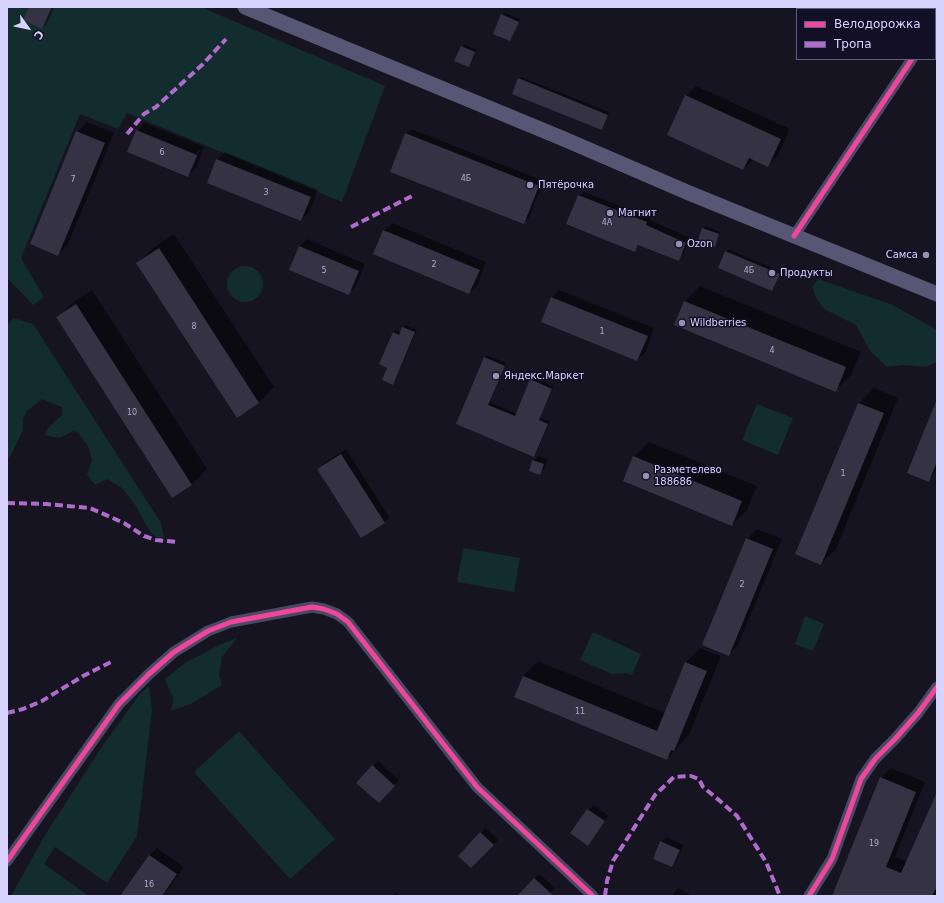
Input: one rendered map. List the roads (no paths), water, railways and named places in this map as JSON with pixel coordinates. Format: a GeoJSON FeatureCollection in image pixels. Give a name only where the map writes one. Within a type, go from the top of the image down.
{"type":"FeatureCollection","features":[{"type":"Feature","properties":{"kind":"main road"},"geometry":{"type":"LineString","coordinates":[[250,8],[794,236],[937,294]]}},
{"type":"Feature","properties":{"kind":"street"},"geometry":{"type":"LineString","coordinates":[[794,236],[911,60]]}},
{"type":"Feature","properties":{"kind":"street"},"geometry":{"type":"LineString","coordinates":[[7,860],[119,704],[174,652],[208,631],[231,622],[312,607],[324,609],[337,614],[348,622],[477,787],[593,896]]}},
{"type":"Feature","properties":{"kind":"street"},"geometry":{"type":"LineString","coordinates":[[809,896],[832,859],[861,779],[875,759],[896,739],[937,687]]}},
{"type":"Feature","properties":{"kind":"place","name":"Пятёрочка"},"geometry":{"type":"Point","coordinates":[530,185]}},
{"type":"Feature","properties":{"kind":"place","name":"Магнит"},"geometry":{"type":"Point","coordinates":[610,213]}},
{"type":"Feature","properties":{"kind":"place","name":"Ozon"},"geometry":{"type":"Point","coordinates":[679,244]}},
{"type":"Feature","properties":{"kind":"place","name":"Самса"},"geometry":{"type":"Point","coordinates":[926,255]}},
{"type":"Feature","properties":{"kind":"place","name":"Продукты"},"geometry":{"type":"Point","coordinates":[772,273]}},
{"type":"Feature","properties":{"kind":"place","name":"Wildberries"},"geometry":{"type":"Point","coordinates":[682,323]}},
{"type":"Feature","properties":{"kind":"place","name":"Яндекс.Маркет"},"geometry":{"type":"Point","coordinates":[496,376]}},
{"type":"Feature","properties":{"kind":"place","name":"Разметелево 188686"},"geometry":{"type":"Point","coordinates":[646,476]}}]}
